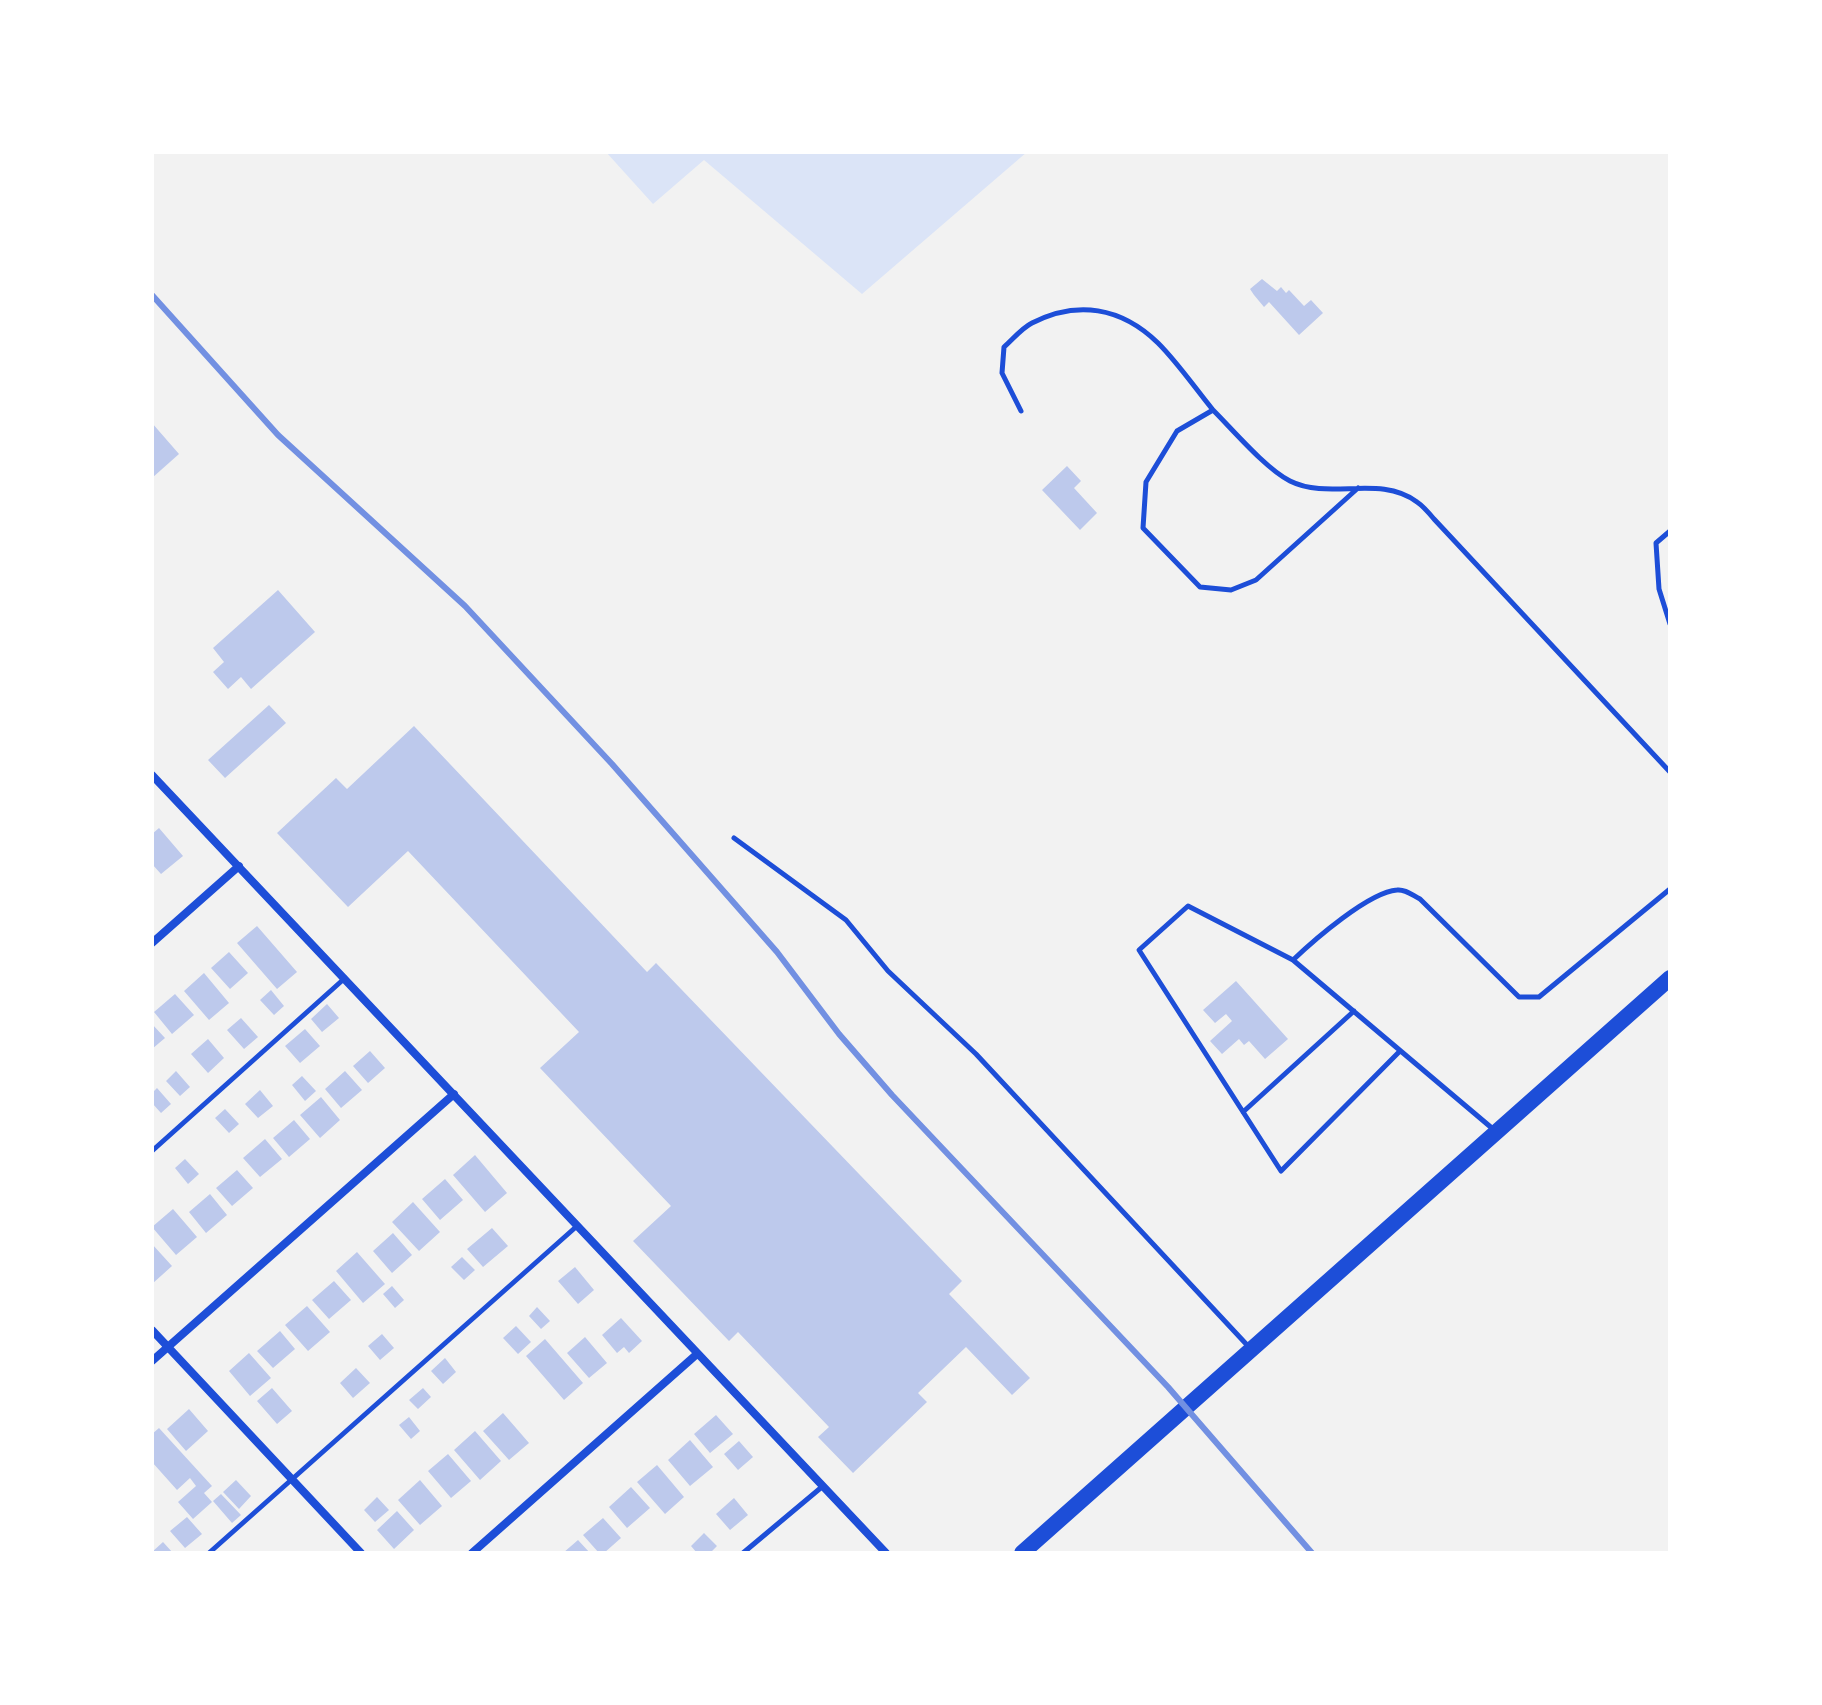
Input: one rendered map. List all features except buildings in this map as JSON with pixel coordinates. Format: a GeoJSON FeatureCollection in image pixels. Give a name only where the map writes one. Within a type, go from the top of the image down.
{"type":"FeatureCollection","features":[{"type":"Feature","properties":{"kind":"main road"},"geometry":{"type":"LineString","coordinates":[[1022,1553],[1670,978]]}},
{"type":"Feature","properties":{"kind":"street"},"geometry":{"type":"LineString","coordinates":[[152,775],[886,1553]]}},
{"type":"Feature","properties":{"kind":"street"},"geometry":{"type":"LineString","coordinates":[[152,943],[239,866]]}},
{"type":"Feature","properties":{"kind":"street"},"geometry":{"type":"LineString","coordinates":[[152,1361],[454,1094]]}},
{"type":"Feature","properties":{"kind":"street"},"geometry":{"type":"LineString","coordinates":[[152,1330],[361,1553]]}},
{"type":"Feature","properties":{"kind":"street"},"geometry":{"type":"LineString","coordinates":[[472,1553],[697,1354]]}},
{"type":"Feature","properties":{"kind":"lane"},"geometry":{"type":"LineString","coordinates":[[1021,411],[1002,373],[1004,347],[1030,324],[1067,310],[1100,309],[1124,319],[1157,342],[1213,410],[1275,471],[1291,482],[1311,488],[1398,492],[1417,502],[1670,772]]}},
{"type":"Feature","properties":{"kind":"lane"},"geometry":{"type":"LineString","coordinates":[[1213,410],[1177,431],[1146,482],[1143,528],[1200,587],[1231,590],[1256,580],[1358,488]]}},
{"type":"Feature","properties":{"kind":"lane"},"geometry":{"type":"LineString","coordinates":[[1670,531],[1656,543],[1659,589],[1670,624]]}},
{"type":"Feature","properties":{"kind":"lane"},"geometry":{"type":"LineString","coordinates":[[734,838],[846,920],[888,971],[976,1054],[1251,1350]]}},
{"type":"Feature","properties":{"kind":"lane"},"geometry":{"type":"LineString","coordinates":[[1293,960],[1329,928],[1372,899],[1383,892],[1401,889],[1420,899],[1519,997],[1539,997],[1670,889]]}},
{"type":"Feature","properties":{"kind":"lane"},"geometry":{"type":"LineString","coordinates":[[1400,1051],[1281,1171],[1139,950],[1188,906],[1293,960],[1497,1132]]}},
{"type":"Feature","properties":{"kind":"lane"},"geometry":{"type":"LineString","coordinates":[[152,1151],[345,978]]}},
{"type":"Feature","properties":{"kind":"lane"},"geometry":{"type":"LineString","coordinates":[[1243,1112],[1354,1011]]}},
{"type":"Feature","properties":{"kind":"lane"},"geometry":{"type":"LineString","coordinates":[[209,1553],[577,1226]]}},
{"type":"Feature","properties":{"kind":"lane"},"geometry":{"type":"LineString","coordinates":[[743,1553],[823,1486]]}},
{"type":"Feature","properties":{"kind":"shaded area"},"geometry":{"type":"Polygon","coordinates":[[[606,152],[1027,152],[862,294],[704,160],[653,204],[606,152]]]}},
{"type":"Feature","properties":{"kind":"railway"},"geometry":{"type":"LineString","coordinates":[[152,295],[278,435],[465,606],[612,764],[777,952],[839,1034],[892,1095],[1168,1387],[1312,1553]]}}]}
